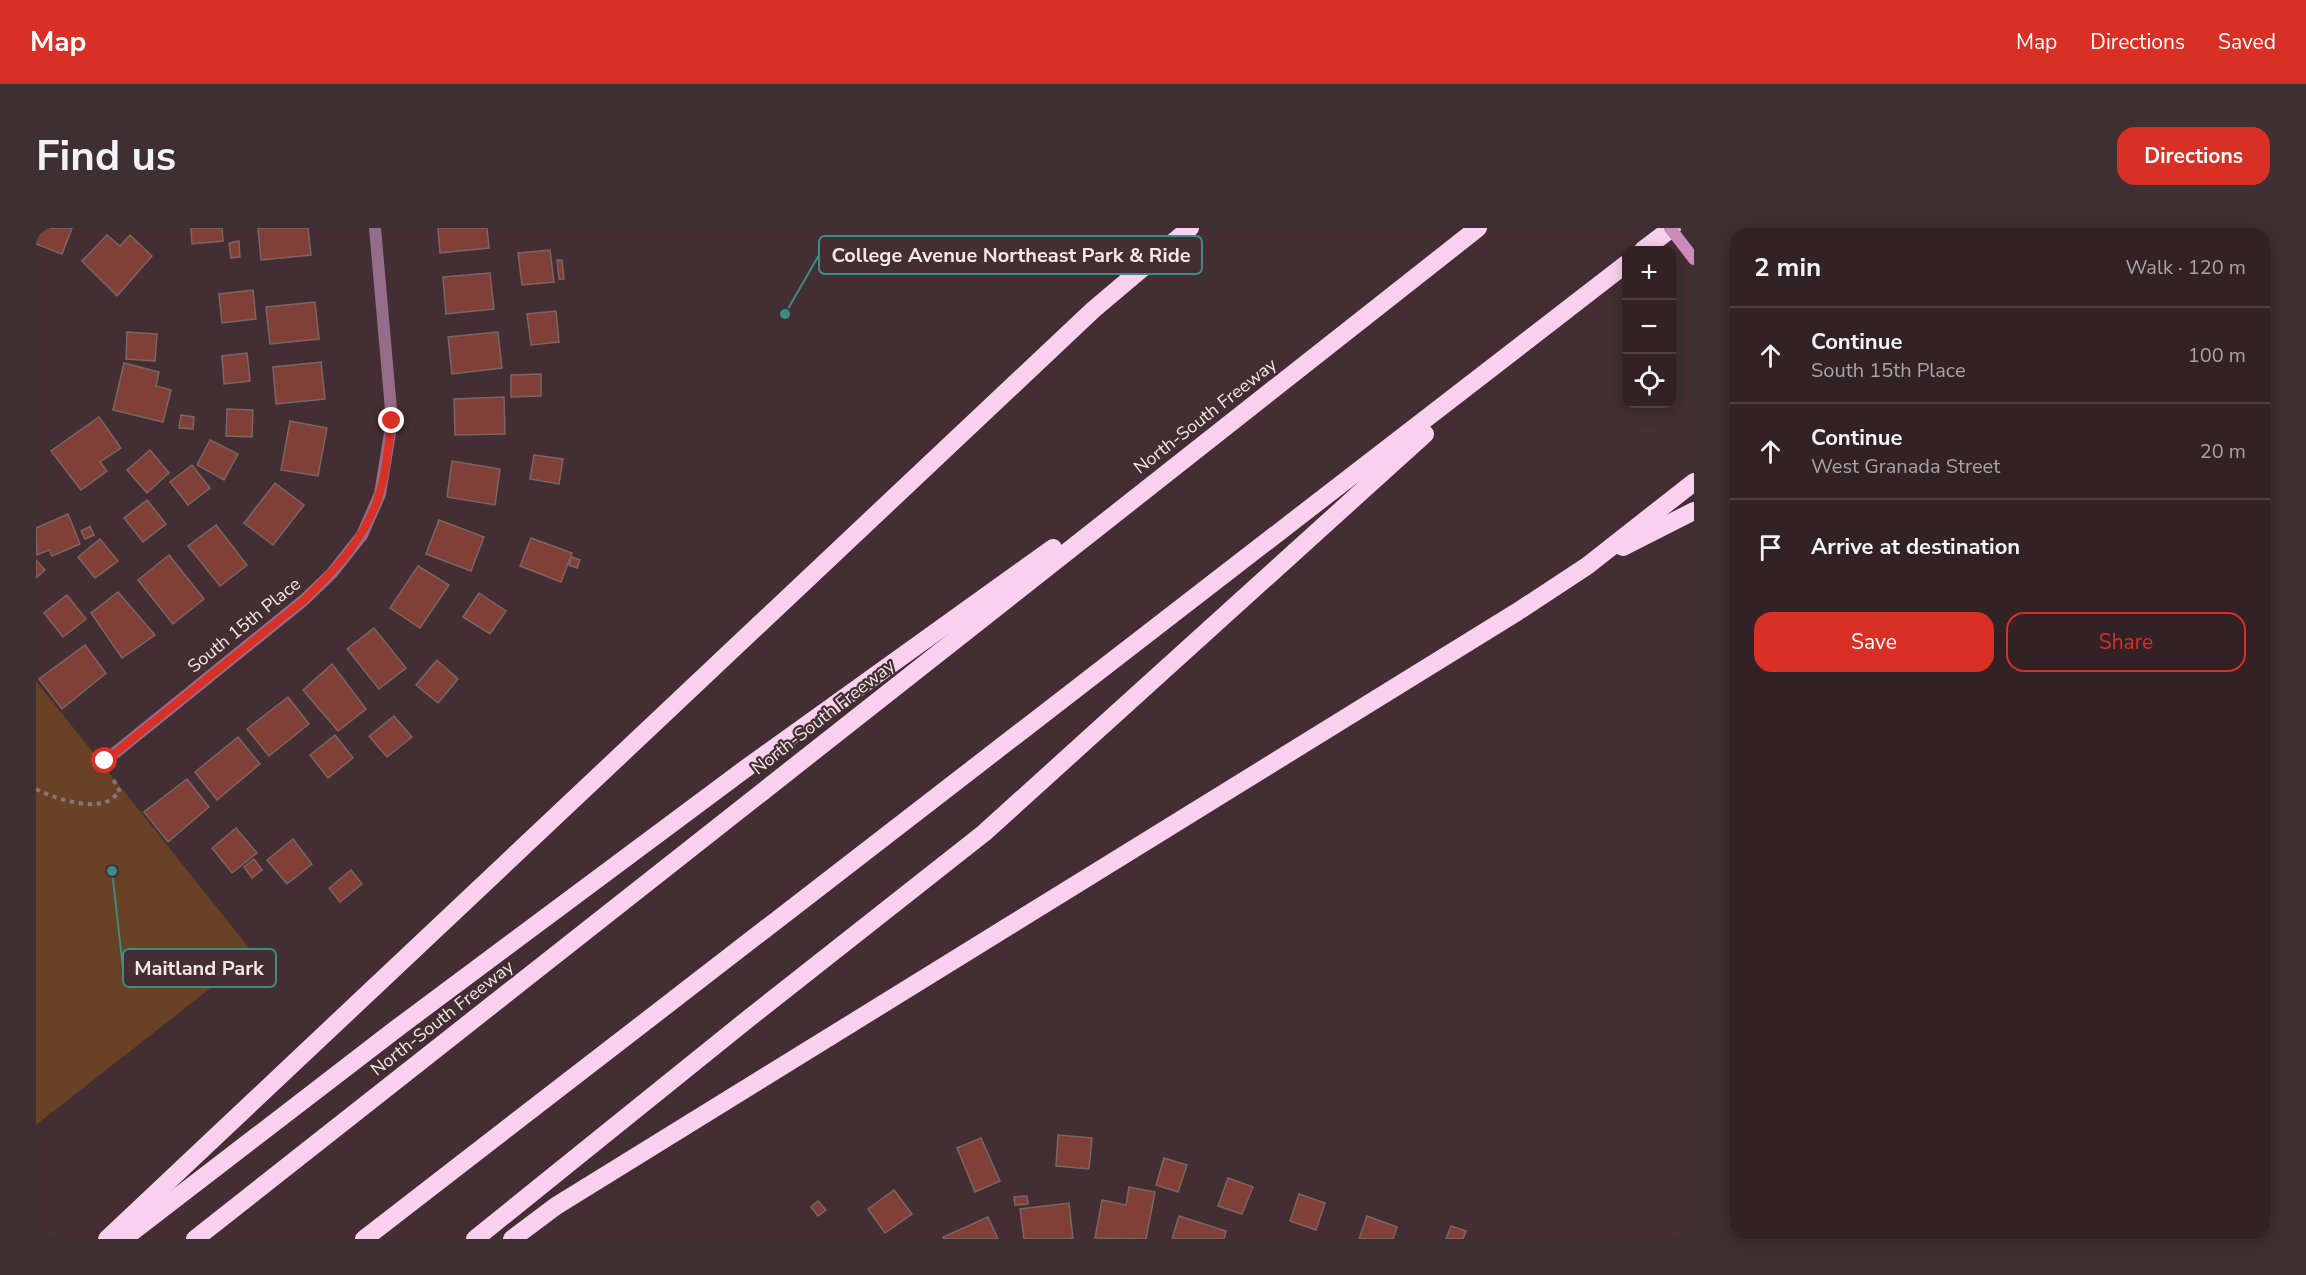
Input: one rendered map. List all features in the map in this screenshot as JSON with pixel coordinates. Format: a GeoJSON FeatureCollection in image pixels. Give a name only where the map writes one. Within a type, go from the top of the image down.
{"type":"FeatureCollection","features":[{"type":"Feature","properties":{"kind":"highway"},"geometry":{"type":"LineString","coordinates":[[107,1239],[1085,318],[1190,228]]}},
{"type":"Feature","properties":{"kind":"highway","name":"North-South Freeway"},"geometry":{"type":"LineString","coordinates":[[195,1239],[1478,228]]}},
{"type":"Feature","properties":{"kind":"highway"},"geometry":{"type":"LineString","coordinates":[[1648,246],[1671,228]]}},
{"type":"Feature","properties":{"kind":"highway"},"geometry":{"type":"LineString","coordinates":[[364,1239],[1622,267]]}},
{"type":"Feature","properties":{"kind":"highway"},"geometry":{"type":"LineString","coordinates":[[476,1239],[739,1026],[984,833],[1526,343]]}},
{"type":"Feature","properties":{"kind":"highway"},"geometry":{"type":"LineString","coordinates":[[123,1239],[396,1029],[726,783],[1266,395]]}},
{"type":"Feature","properties":{"kind":"highway"},"geometry":{"type":"LineString","coordinates":[[512,1239],[556,1206],[1517,612],[1587,566],[1694,482]]}},
{"type":"Feature","properties":{"kind":"highway"},"geometry":{"type":"LineString","coordinates":[[1587,566],[1694,511]]}},
{"type":"Feature","properties":{"kind":"main road"},"geometry":{"type":"LineString","coordinates":[[1671,228],[1694,259]]}},
{"type":"Feature","properties":{"kind":"street","name":"South 15th Place"},"geometry":{"type":"LineString","coordinates":[[105,761],[311,594],[332,573],[362,535],[380,494],[392,421],[375,228]]}},
{"type":"Feature","properties":{"kind":"path"},"geometry":{"type":"LineString","coordinates":[[36,789],[48,795],[83,804],[106,802],[120,792]]}},
{"type":"Feature","properties":{"kind":"shaded area"},"geometry":{"type":"Polygon","coordinates":[[[36,681],[254,954],[36,1125],[36,681]]]}},
{"type":"Feature","properties":{"kind":"building"},"geometry":{"type":"Polygon","coordinates":[[[36,228],[72,228],[62,254],[36,244],[36,228]]]}},
{"type":"Feature","properties":{"kind":"building"},"geometry":{"type":"Polygon","coordinates":[[[191,228],[222,228],[223,241],[192,244],[191,228]]]}},
{"type":"Feature","properties":{"kind":"building"},"geometry":{"type":"Polygon","coordinates":[[[258,228],[308,228],[311,255],[261,260],[258,228]]]}},
{"type":"Feature","properties":{"kind":"building"},"geometry":{"type":"Polygon","coordinates":[[[438,228],[487,228],[489,248],[440,253],[438,228]]]}},
{"type":"Feature","properties":{"kind":"building"},"geometry":{"type":"Polygon","coordinates":[[[107,235],[120,246],[130,235],[152,256],[117,296],[82,261],[107,235]]]}},
{"type":"Feature","properties":{"kind":"building"},"geometry":{"type":"Polygon","coordinates":[[[239,241],[240,257],[231,258],[229,243],[239,241]]]}},
{"type":"Feature","properties":{"kind":"building"},"geometry":{"type":"Polygon","coordinates":[[[550,250],[554,282],[522,285],[518,253],[550,250]]]}},
{"type":"Feature","properties":{"kind":"building"},"geometry":{"type":"Polygon","coordinates":[[[557,260],[562,260],[564,279],[559,279],[557,260]]]}},
{"type":"Feature","properties":{"kind":"building"},"geometry":{"type":"Polygon","coordinates":[[[490,273],[494,309],[446,314],[443,277],[490,273]]]}},
{"type":"Feature","properties":{"kind":"building"},"geometry":{"type":"Polygon","coordinates":[[[253,290],[256,319],[222,323],[219,294],[253,290]]]}},
{"type":"Feature","properties":{"kind":"building"},"geometry":{"type":"Polygon","coordinates":[[[315,302],[319,339],[270,344],[266,307],[315,302]]]}},
{"type":"Feature","properties":{"kind":"building"},"geometry":{"type":"Polygon","coordinates":[[[556,311],[559,342],[531,345],[527,314],[556,311]]]}},
{"type":"Feature","properties":{"kind":"building"},"geometry":{"type":"Polygon","coordinates":[[[127,332],[157,334],[155,361],[126,359],[127,332]]]}},
{"type":"Feature","properties":{"kind":"building"},"geometry":{"type":"Polygon","coordinates":[[[498,332],[502,368],[452,374],[448,337],[498,332]]]}},
{"type":"Feature","properties":{"kind":"building"},"geometry":{"type":"Polygon","coordinates":[[[247,353],[250,381],[224,384],[222,356],[247,353]]]}},
{"type":"Feature","properties":{"kind":"building"},"geometry":{"type":"Polygon","coordinates":[[[321,362],[325,399],[276,404],[273,367],[321,362]]]}},
{"type":"Feature","properties":{"kind":"building"},"geometry":{"type":"Polygon","coordinates":[[[124,363],[159,372],[156,386],[171,390],[163,422],[113,410],[124,363]]]}},
{"type":"Feature","properties":{"kind":"building"},"geometry":{"type":"Polygon","coordinates":[[[541,374],[541,396],[511,397],[511,375],[541,374]]]}},
{"type":"Feature","properties":{"kind":"building"},"geometry":{"type":"Polygon","coordinates":[[[504,397],[505,434],[455,435],[454,399],[504,397]]]}},
{"type":"Feature","properties":{"kind":"building"},"geometry":{"type":"Polygon","coordinates":[[[227,409],[253,410],[252,437],[226,436],[227,409]]]}},
{"type":"Feature","properties":{"kind":"building"},"geometry":{"type":"Polygon","coordinates":[[[181,415],[194,417],[193,429],[179,428],[181,415]]]}},
{"type":"Feature","properties":{"kind":"building"},"geometry":{"type":"Polygon","coordinates":[[[99,417],[121,448],[100,462],[107,471],[81,490],[51,451],[99,417]]]}},
{"type":"Feature","properties":{"kind":"building"},"geometry":{"type":"Polygon","coordinates":[[[290,421],[327,428],[318,476],[281,470],[290,421]]]}},
{"type":"Feature","properties":{"kind":"building"},"geometry":{"type":"Polygon","coordinates":[[[210,440],[238,454],[224,480],[197,465],[210,440]]]}},
{"type":"Feature","properties":{"kind":"building"},"geometry":{"type":"Polygon","coordinates":[[[150,450],[169,473],[147,493],[127,470],[150,450]]]}},
{"type":"Feature","properties":{"kind":"building"},"geometry":{"type":"Polygon","coordinates":[[[534,455],[563,459],[559,484],[530,479],[534,455]]]}},
{"type":"Feature","properties":{"kind":"building"},"geometry":{"type":"Polygon","coordinates":[[[452,461],[500,469],[495,505],[447,497],[452,461]]]}},
{"type":"Feature","properties":{"kind":"building"},"geometry":{"type":"Polygon","coordinates":[[[192,465],[210,488],[188,505],[170,482],[192,465]]]}},
{"type":"Feature","properties":{"kind":"building"},"geometry":{"type":"Polygon","coordinates":[[[275,483],[304,505],[273,545],[244,523],[275,483]]]}},
{"type":"Feature","properties":{"kind":"building"},"geometry":{"type":"Polygon","coordinates":[[[147,500],[166,524],[143,542],[124,518],[147,500]]]}},
{"type":"Feature","properties":{"kind":"building"},"geometry":{"type":"Polygon","coordinates":[[[68,514],[80,544],[52,556],[49,550],[37,555],[36,528],[68,514]]]}},
{"type":"Feature","properties":{"kind":"building"},"geometry":{"type":"Polygon","coordinates":[[[439,520],[484,537],[471,571],[426,554],[439,520]]]}},
{"type":"Feature","properties":{"kind":"building"},"geometry":{"type":"Polygon","coordinates":[[[216,525],[247,565],[220,586],[188,546],[216,525]]]}},
{"type":"Feature","properties":{"kind":"building"},"geometry":{"type":"Polygon","coordinates":[[[90,526],[94,535],[85,539],[81,531],[90,526]]]}},
{"type":"Feature","properties":{"kind":"building"},"geometry":{"type":"Polygon","coordinates":[[[531,538],[572,553],[561,582],[520,566],[531,538]]]}},
{"type":"Feature","properties":{"kind":"building"},"geometry":{"type":"Polygon","coordinates":[[[100,539],[118,561],[95,578],[78,557],[100,539]]]}},
{"type":"Feature","properties":{"kind":"building"},"geometry":{"type":"Polygon","coordinates":[[[169,555],[204,599],[173,624],[138,580],[169,555]]]}},
{"type":"Feature","properties":{"kind":"building"},"geometry":{"type":"Polygon","coordinates":[[[572,557],[580,560],[577,568],[569,565],[572,557]]]}},
{"type":"Feature","properties":{"kind":"building"},"geometry":{"type":"Polygon","coordinates":[[[36,560],[45,570],[36,578],[36,560]]]}},
{"type":"Feature","properties":{"kind":"building"},"geometry":{"type":"Polygon","coordinates":[[[418,566],[449,585],[420,628],[390,608],[418,566]]]}},
{"type":"Feature","properties":{"kind":"building"},"geometry":{"type":"Polygon","coordinates":[[[118,592],[155,635],[122,658],[91,613],[118,592]]]}},
{"type":"Feature","properties":{"kind":"building"},"geometry":{"type":"Polygon","coordinates":[[[479,593],[506,611],[490,634],[463,617],[479,593]]]}},
{"type":"Feature","properties":{"kind":"building"},"geometry":{"type":"Polygon","coordinates":[[[67,595],[86,619],[63,637],[44,613],[67,595]]]}},
{"type":"Feature","properties":{"kind":"building"},"geometry":{"type":"Polygon","coordinates":[[[374,628],[406,668],[379,689],[347,649],[374,628]]]}},
{"type":"Feature","properties":{"kind":"building"},"geometry":{"type":"Polygon","coordinates":[[[85,645],[106,673],[62,709],[39,679],[85,645]]]}},
{"type":"Feature","properties":{"kind":"building"},"geometry":{"type":"Polygon","coordinates":[[[437,660],[458,679],[438,703],[416,685],[437,660]]]}},
{"type":"Feature","properties":{"kind":"building"},"geometry":{"type":"Polygon","coordinates":[[[332,664],[366,709],[338,731],[303,690],[332,664]]]}},
{"type":"Feature","properties":{"kind":"building"},"geometry":{"type":"Polygon","coordinates":[[[288,697],[309,724],[269,756],[247,729],[288,697]]]}},
{"type":"Feature","properties":{"kind":"building"},"geometry":{"type":"Polygon","coordinates":[[[394,716],[412,737],[387,757],[369,736],[394,716]]]}},
{"type":"Feature","properties":{"kind":"building"},"geometry":{"type":"Polygon","coordinates":[[[335,735],[353,758],[328,778],[310,755],[335,735]]]}},
{"type":"Feature","properties":{"kind":"building"},"geometry":{"type":"Polygon","coordinates":[[[238,737],[260,764],[217,800],[195,772],[238,737]]]}},
{"type":"Feature","properties":{"kind":"building"},"geometry":{"type":"Polygon","coordinates":[[[187,779],[209,807],[168,842],[144,812],[187,779]]]}},
{"type":"Feature","properties":{"kind":"building"},"geometry":{"type":"Polygon","coordinates":[[[236,828],[257,853],[232,873],[212,848],[236,828]]]}},
{"type":"Feature","properties":{"kind":"building"},"geometry":{"type":"Polygon","coordinates":[[[293,839],[312,864],[287,884],[267,860],[293,839]]]}},
{"type":"Feature","properties":{"kind":"building"},"geometry":{"type":"Polygon","coordinates":[[[254,859],[262,870],[252,878],[244,867],[254,859]]]}},
{"type":"Feature","properties":{"kind":"building"},"geometry":{"type":"Polygon","coordinates":[[[351,870],[362,884],[340,902],[329,888],[351,870]]]}},
{"type":"Feature","properties":{"kind":"building"},"geometry":{"type":"Polygon","coordinates":[[[1058,1135],[1092,1138],[1089,1169],[1056,1166],[1058,1135]]]}},
{"type":"Feature","properties":{"kind":"building"},"geometry":{"type":"Polygon","coordinates":[[[981,1138],[1000,1181],[975,1192],[957,1148],[981,1138]]]}},
{"type":"Feature","properties":{"kind":"building"},"geometry":{"type":"Polygon","coordinates":[[[1164,1158],[1187,1165],[1178,1192],[1156,1185],[1164,1158]]]}},
{"type":"Feature","properties":{"kind":"building"},"geometry":{"type":"Polygon","coordinates":[[[1228,1178],[1253,1187],[1242,1214],[1218,1206],[1228,1178]]]}},
{"type":"Feature","properties":{"kind":"building"},"geometry":{"type":"Polygon","coordinates":[[[1129,1187],[1155,1192],[1146,1239],[1095,1238],[1102,1200],[1126,1205],[1129,1187]]]}},
{"type":"Feature","properties":{"kind":"building"},"geometry":{"type":"Polygon","coordinates":[[[894,1190],[912,1214],[885,1233],[868,1209],[894,1190]]]}},
{"type":"Feature","properties":{"kind":"building"},"geometry":{"type":"Polygon","coordinates":[[[1299,1194],[1325,1203],[1316,1230],[1290,1221],[1299,1194]]]}},
{"type":"Feature","properties":{"kind":"building"},"geometry":{"type":"Polygon","coordinates":[[[1027,1196],[1028,1204],[1015,1205],[1014,1197],[1027,1196]]]}},
{"type":"Feature","properties":{"kind":"building"},"geometry":{"type":"Polygon","coordinates":[[[818,1201],[826,1210],[818,1216],[811,1207],[818,1201]]]}},
{"type":"Feature","properties":{"kind":"building"},"geometry":{"type":"Polygon","coordinates":[[[1069,1203],[1073,1239],[1024,1239],[1020,1209],[1069,1203]]]}},
{"type":"Feature","properties":{"kind":"building"},"geometry":{"type":"Polygon","coordinates":[[[1179,1216],[1226,1231],[1224,1239],[1172,1239],[1179,1216]]]}},
{"type":"Feature","properties":{"kind":"building"},"geometry":{"type":"Polygon","coordinates":[[[1367,1216],[1397,1227],[1393,1239],[1359,1239],[1367,1216]]]}},
{"type":"Feature","properties":{"kind":"building"},"geometry":{"type":"Polygon","coordinates":[[[988,1217],[998,1239],[944,1239],[943,1237],[988,1217]]]}},
{"type":"Feature","properties":{"kind":"building"},"geometry":{"type":"Polygon","coordinates":[[[1451,1226],[1466,1231],[1463,1239],[1446,1239],[1451,1226]]]}},
{"type":"Feature","properties":{"kind":"place","name":"College Avenue Northeast Park & Ride"},"geometry":{"type":"Point","coordinates":[785,314]}},
{"type":"Feature","properties":{"kind":"place","name":"Maitland Park"},"geometry":{"type":"Point","coordinates":[112,871]}},
{"type":"Feature","properties":{"kind":"route"},"geometry":{"type":"LineString","coordinates":[[105,761],[304,600],[332,573],[362,535],[380,494],[392,421]]}}]}
